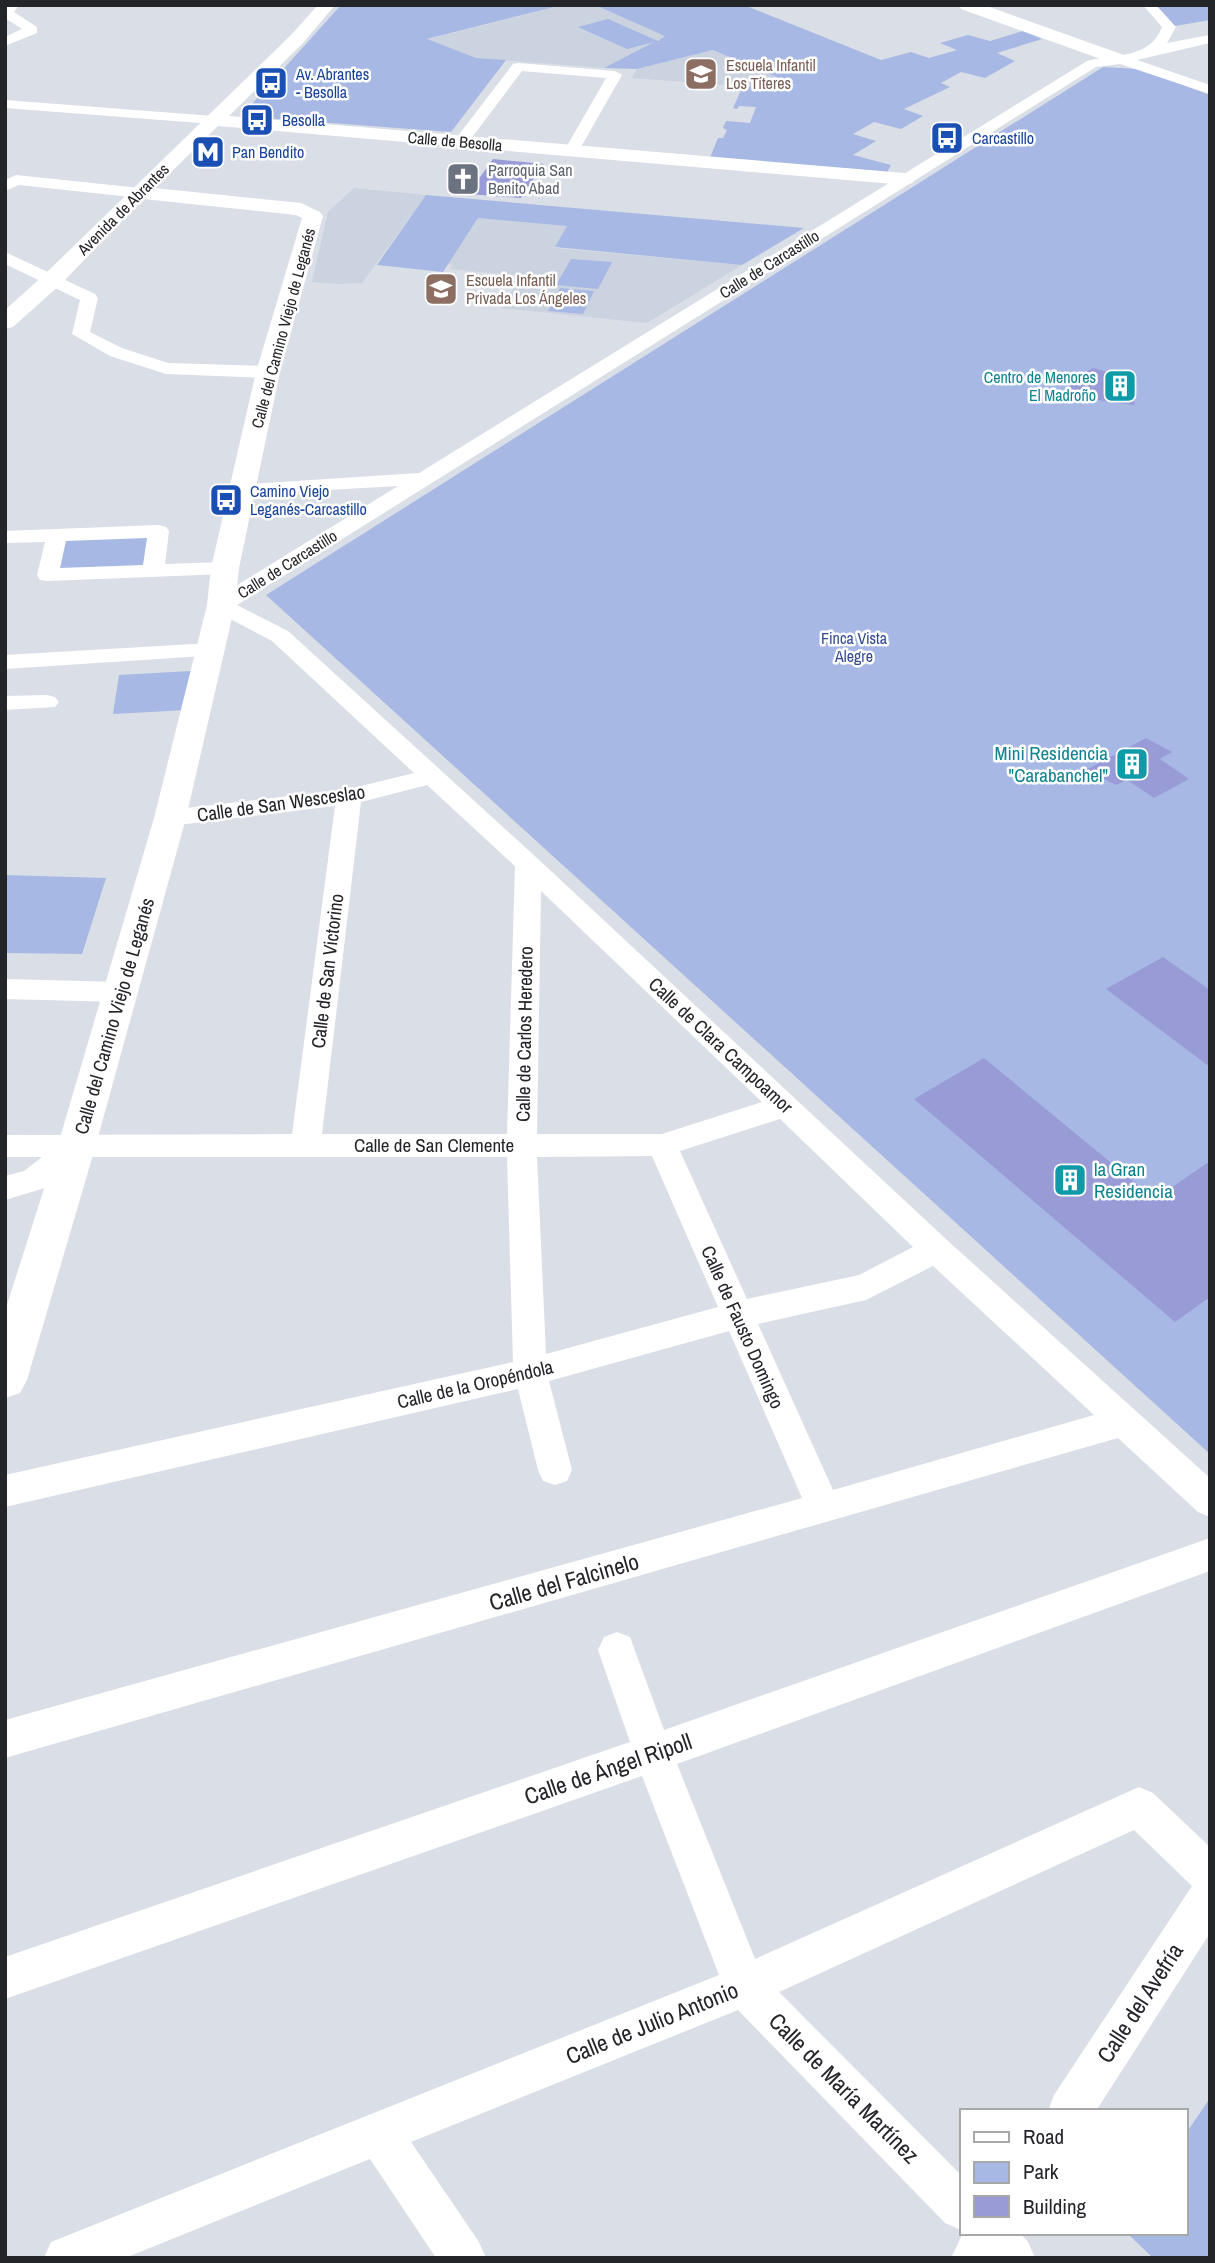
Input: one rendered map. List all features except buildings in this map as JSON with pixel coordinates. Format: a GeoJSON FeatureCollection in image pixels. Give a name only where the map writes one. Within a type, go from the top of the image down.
{"type":"FeatureCollection","features":[{"type":"Feature","properties":{"kind":"street"},"geometry":{"type":"LineString","coordinates":[[5,42],[32,30],[11,19],[8,13],[13,5]]}},
{"type":"Feature","properties":{"kind":"street","name":"Avenida de Abrantes"},"geometry":{"type":"LineString","coordinates":[[5,322],[53,279],[298,39],[327,5]]}},
{"type":"Feature","properties":{"kind":"street"},"geometry":{"type":"LineString","coordinates":[[967,5],[1210,90]]}},
{"type":"Feature","properties":{"kind":"street"},"geometry":{"type":"LineString","coordinates":[[1149,5],[1174,26],[1166,39],[1149,53]]}},
{"type":"Feature","properties":{"kind":"street","name":"Calle de Carcastillo"},"geometry":{"type":"LineString","coordinates":[[221,605],[1092,64],[1210,39]]}},
{"type":"Feature","properties":{"kind":"street"},"geometry":{"type":"LineString","coordinates":[[462,141],[518,67],[615,75],[572,151]]}},
{"type":"Feature","properties":{"kind":"street","name":"Calle de Besolla"},"geometry":{"type":"LineString","coordinates":[[5,104],[905,179]]}},
{"type":"Feature","properties":{"kind":"street","name":"Calle del Camino Viejo de Leganés"},"geometry":{"type":"LineString","coordinates":[[5,186],[16,180],[102,188],[301,209],[313,216],[268,372],[225,568],[221,605],[170,818],[76,1148],[5,1380]]}},
{"type":"Feature","properties":{"kind":"street"},"geometry":{"type":"LineString","coordinates":[[18,197],[84,203],[102,188]]}},
{"type":"Feature","properties":{"kind":"street"},"geometry":{"type":"LineString","coordinates":[[5,257],[89,298],[81,334],[116,352],[166,368],[268,372]]}},
{"type":"Feature","properties":{"kind":"street","name":"Calle de Carcastillo"},"geometry":{"type":"LineString","coordinates":[[241,489],[424,479]]}},
{"type":"Feature","properties":{"kind":"street"},"geometry":{"type":"LineString","coordinates":[[5,537],[159,531],[153,570]]}},
{"type":"Feature","properties":{"kind":"street"},"geometry":{"type":"LineString","coordinates":[[57,535],[48,575],[225,568]]}},
{"type":"Feature","properties":{"kind":"street","name":"Calle de Clara Campoamor"},"geometry":{"type":"LineString","coordinates":[[221,605],[280,636],[1210,1501]]}},
{"type":"Feature","properties":{"kind":"street"},"geometry":{"type":"LineString","coordinates":[[5,662],[211,650]]}},
{"type":"Feature","properties":{"kind":"street"},"geometry":{"type":"LineString","coordinates":[[5,703],[47,702]]}},
{"type":"Feature","properties":{"kind":"street","name":"Calle de San Wesceslao"},"geometry":{"type":"LineString","coordinates":[[170,818],[349,797],[431,776]]}},
{"type":"Feature","properties":{"kind":"street","name":"Calle de San Victorino"},"geometry":{"type":"LineString","coordinates":[[306,1145],[349,797]]}},
{"type":"Feature","properties":{"kind":"street","name":"Calle de Carlos Heredero"},"geometry":{"type":"LineString","coordinates":[[527,864],[522,1145],[530,1372]]}},
{"type":"Feature","properties":{"kind":"street"},"geometry":{"type":"LineString","coordinates":[[5,989],[120,992]]}},
{"type":"Feature","properties":{"kind":"street","name":"Calle de San Clemente"},"geometry":{"type":"LineString","coordinates":[[5,1146],[76,1148],[662,1145],[786,1106]]}},
{"type":"Feature","properties":{"kind":"street","name":"Calle de Fausto Domingo"},"geometry":{"type":"LineString","coordinates":[[662,1145],[824,1508]]}},
{"type":"Feature","properties":{"kind":"street"},"geometry":{"type":"LineString","coordinates":[[5,1188],[34,1181],[76,1148]]}},
{"type":"Feature","properties":{"kind":"street","name":"Calle de la Oropéndola"},"geometry":{"type":"LineString","coordinates":[[5,1491],[530,1372],[737,1315],[866,1287],[936,1249]]}},
{"type":"Feature","properties":{"kind":"street"},"geometry":{"type":"LineString","coordinates":[[530,1372],[555,1470]]}},
{"type":"Feature","properties":{"kind":"street","name":"Calle del Falcinelo"},"geometry":{"type":"LineString","coordinates":[[5,1739],[1122,1422]]}},
{"type":"Feature","properties":{"kind":"street","name":"Calle de Ángel Ripoll"},"geometry":{"type":"LineString","coordinates":[[5,1978],[653,1753],[1210,1554]]}},
{"type":"Feature","properties":{"kind":"street","name":"Calle de María Martínez"},"geometry":{"type":"LineString","coordinates":[[617,1650],[653,1753],[744,1986],[960,2210]]}},
{"type":"Feature","properties":{"kind":"street","name":"Calle de Julio Antonio"},"geometry":{"type":"LineString","coordinates":[[66,2258],[744,1986],[1139,1807],[1210,1875]]}},
{"type":"Feature","properties":{"kind":"street","name":"Calle del Avefría"},"geometry":{"type":"LineString","coordinates":[[1071,2109],[1210,1895]]}},
{"type":"Feature","properties":{"kind":"street"},"geometry":{"type":"LineString","coordinates":[[379,2133],[463,2258]]}},
{"type":"Feature","properties":{"kind":"shaded area"},"geometry":{"type":"Polygon","coordinates":[[[562,5],[595,5],[666,36],[604,68],[476,58],[426,40],[562,5]]]}},
{"type":"Feature","properties":{"kind":"shaded area","name":"Escuela Infantil Los Títeres"},"geometry":{"type":"Polygon","coordinates":[[[713,50],[796,86],[781,89],[632,78],[637,69],[713,50]]]}},
{"type":"Feature","properties":{"kind":"shaded area"},"geometry":{"type":"Polygon","coordinates":[[[354,188],[426,195],[362,283],[312,282],[328,212],[354,188]]]}},
{"type":"Feature","properties":{"kind":"shaded area"},"geometry":{"type":"Polygon","coordinates":[[[478,218],[567,226],[555,248],[742,265],[647,323],[501,308],[521,276],[450,269],[453,265],[448,264],[478,218]]]}},
{"type":"Feature","properties":{"kind":"green space"},"geometry":{"type":"Polygon","coordinates":[[[341,5],[562,5],[427,39],[476,58],[506,60],[451,132],[249,117],[243,114],[341,5]]]}},
{"type":"Feature","properties":{"kind":"green space"},"geometry":{"type":"Polygon","coordinates":[[[595,5],[744,5],[881,60],[911,52],[929,58],[957,50],[940,43],[968,35],[990,41],[1023,31],[1042,39],[997,53],[1015,61],[985,78],[961,72],[941,83],[950,87],[904,109],[923,116],[901,129],[874,122],[853,134],[876,141],[853,155],[891,165],[887,173],[709,160],[718,138],[723,138],[727,130],[723,128],[726,121],[750,123],[756,107],[733,108],[743,86],[781,89],[795,85],[713,50],[637,69],[604,68],[654,42],[627,49],[578,27],[608,19],[658,41],[665,36],[595,5]]]}},
{"type":"Feature","properties":{"kind":"green space"},"geometry":{"type":"Polygon","coordinates":[[[1149,5],[1210,5],[1210,20],[1169,27],[1149,5]]]}},
{"type":"Feature","properties":{"kind":"green space","name":"Finca Vista Alegre"},"geometry":{"type":"Polygon","coordinates":[[[1103,67],[1139,69],[1210,95],[1210,1454],[266,595],[1103,67]]]}},
{"type":"Feature","properties":{"kind":"green space"},"geometry":{"type":"Polygon","coordinates":[[[426,195],[804,228],[742,265],[555,247],[567,226],[478,218],[443,272],[377,265],[426,195]]]}},
{"type":"Feature","properties":{"kind":"green space"},"geometry":{"type":"Polygon","coordinates":[[[571,259],[612,262],[598,289],[556,285],[571,259]]]}},
{"type":"Feature","properties":{"kind":"green space"},"geometry":{"type":"Polygon","coordinates":[[[560,288],[594,291],[583,314],[548,311],[560,288]]]}},
{"type":"Feature","properties":{"kind":"green space"},"geometry":{"type":"Polygon","coordinates":[[[159,531],[153,570],[48,575],[57,535],[159,531]]]}},
{"type":"Feature","properties":{"kind":"green space"},"geometry":{"type":"Polygon","coordinates":[[[191,671],[187,710],[113,714],[119,675],[191,671]]]}},
{"type":"Feature","properties":{"kind":"green space"},"geometry":{"type":"Polygon","coordinates":[[[5,875],[106,878],[82,954],[5,953],[5,875]]]}},
{"type":"Feature","properties":{"kind":"green space"},"geometry":{"type":"Polygon","coordinates":[[[1210,2098],[1210,2258],[1153,2258],[1129,2235],[1187,2235],[1187,2132],[1210,2098]]]}},
{"type":"Feature","properties":{"kind":"place","name":"Escuela Infantil Los Títeres"},"geometry":{"type":"Point","coordinates":[701,74]}},
{"type":"Feature","properties":{"kind":"place","name":"Av. Abrantes - Besolla"},"geometry":{"type":"Point","coordinates":[271,83]}},
{"type":"Feature","properties":{"kind":"place","name":"Besolla"},"geometry":{"type":"Point","coordinates":[257,120]}},
{"type":"Feature","properties":{"kind":"place","name":"Carcastillo"},"geometry":{"type":"Point","coordinates":[947,138]}},
{"type":"Feature","properties":{"kind":"place","name":"Pan Bendito"},"geometry":{"type":"Point","coordinates":[208,152]}},
{"type":"Feature","properties":{"kind":"place","name":"Parroquia San Benito Abad"},"geometry":{"type":"Point","coordinates":[463,179]}},
{"type":"Feature","properties":{"kind":"place","name":"Escuela Infantil Privada Los Ángeles"},"geometry":{"type":"Point","coordinates":[441,289]}},
{"type":"Feature","properties":{"kind":"place","name":"Centro de Menores El Madroño"},"geometry":{"type":"Point","coordinates":[1120,386]}},
{"type":"Feature","properties":{"kind":"place","name":"Camino Viejo Leganés-Carcastillo"},"geometry":{"type":"Point","coordinates":[226,500]}},
{"type":"Feature","properties":{"kind":"place","name":"Mini Residencia \"Carabanchel\""},"geometry":{"type":"Point","coordinates":[1132,764]}},
{"type":"Feature","properties":{"kind":"place","name":"la Gran Residencia"},"geometry":{"type":"Point","coordinates":[1070,1180]}}]}
